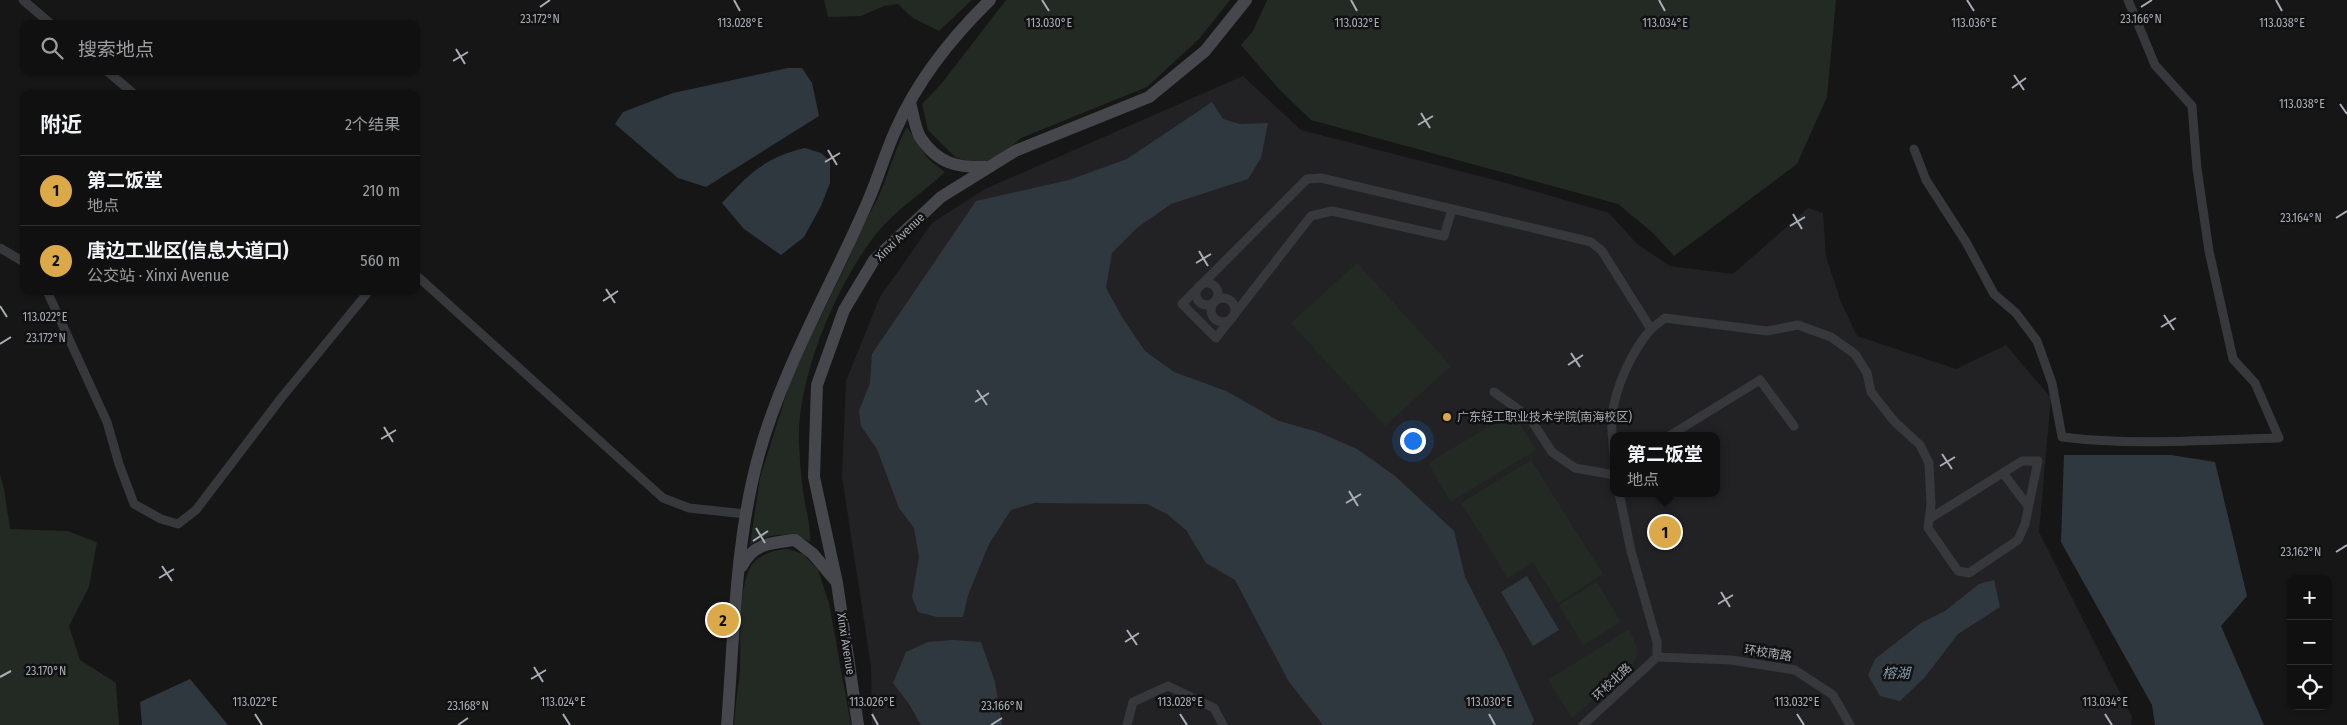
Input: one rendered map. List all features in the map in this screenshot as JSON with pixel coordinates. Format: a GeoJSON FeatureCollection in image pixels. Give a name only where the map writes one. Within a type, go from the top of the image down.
{"type":"FeatureCollection","features":[{"type":"Feature","properties":{"kind":"main road"},"geometry":{"type":"LineString","coordinates":[[727,725],[746,514],[759,455],[786,377],[868,200],[897,127],[925,75],[960,30],[990,0]]}},
{"type":"Feature","properties":{"kind":"main road","name":"Xinxi Avenue"},"geometry":{"type":"LineString","coordinates":[[858,725],[837,583],[814,477],[817,385],[844,310],[874,260],[941,197],[1015,151],[1149,97],[1205,51],[1246,0]]}},
{"type":"Feature","properties":{"kind":"main road"},"geometry":{"type":"LineString","coordinates":[[910,103],[920,136],[943,162],[966,167],[989,167]]}},
{"type":"Feature","properties":{"kind":"main road"},"geometry":{"type":"LineString","coordinates":[[740,570],[748,553],[771,543],[795,540],[813,554],[837,583]]}},
{"type":"Feature","properties":{"kind":"street"},"geometry":{"type":"LineString","coordinates":[[23,0],[46,20]]}},
{"type":"Feature","properties":{"kind":"street"},"geometry":{"type":"LineString","coordinates":[[1914,149],[1926,180],[1966,242],[1994,294],[2016,313],[2037,341],[2052,384],[2062,437],[2082,440],[2151,441],[2278,438],[2255,383],[2233,359],[2209,250],[2197,170],[2192,106],[2155,65],[2128,0]]}},
{"type":"Feature","properties":{"kind":"street"},"geometry":{"type":"LineString","coordinates":[[112,75],[129,90]]}},
{"type":"Feature","properties":{"kind":"street"},"geometry":{"type":"LineString","coordinates":[[1452,209],[1444,236],[1332,211],[1311,216],[1216,338],[1182,304],[1307,179],[1321,178],[1452,209],[1591,242],[1602,251],[1651,329]]}},
{"type":"Feature","properties":{"kind":"street"},"geometry":{"type":"LineString","coordinates":[[0,248],[20,260]]}},
{"type":"Feature","properties":{"kind":"street"},"geometry":{"type":"LineString","coordinates":[[420,279],[663,498],[689,508],[746,514]]}},
{"type":"Feature","properties":{"kind":"street"},"geometry":{"type":"LineString","coordinates":[[1214,302],[1211,309],[1216,319],[1224,321],[1231,318],[1234,312],[1231,301],[1220,298],[1214,302],[1207,305],[1200,303],[1196,297],[1199,287],[1205,284],[1214,287],[1217,296],[1214,302]]}},
{"type":"Feature","properties":{"kind":"street"},"geometry":{"type":"LineString","coordinates":[[49,295],[108,422],[119,464],[134,504],[162,519],[178,524],[196,510],[282,397],[366,295]]}},
{"type":"Feature","properties":{"kind":"street"},"geometry":{"type":"LineString","coordinates":[[1613,432],[1612,417],[1623,376],[1638,344],[1664,318],[1766,331],[1798,325],[1831,336],[1855,354],[1867,373],[1871,392],[1894,421],[1920,445],[1929,463],[1931,505],[1929,519],[1928,528],[1958,571],[1969,573],[2018,540],[2038,461],[2022,460],[1929,519]]}},
{"type":"Feature","properties":{"kind":"street"},"geometry":{"type":"LineString","coordinates":[[1676,432],[1760,380],[1794,426]]}},
{"type":"Feature","properties":{"kind":"street"},"geometry":{"type":"LineString","coordinates":[[1494,392],[1529,417],[1552,452],[1575,468],[1610,474]]}},
{"type":"Feature","properties":{"kind":"street"},"geometry":{"type":"LineString","coordinates":[[2004,473],[2028,506]]}},
{"type":"Feature","properties":{"kind":"street"},"geometry":{"type":"LineString","coordinates":[[1620,497],[1634,565],[1657,642],[1657,657]]}},
{"type":"Feature","properties":{"kind":"street","name":"环校北路"},"geometry":{"type":"LineString","coordinates":[[1584,725],[1657,657]]}},
{"type":"Feature","properties":{"kind":"street","name":"环校南路"},"geometry":{"type":"LineString","coordinates":[[1657,657],[1731,660],[1795,670],[1833,695],[1850,725]]}},
{"type":"Feature","properties":{"kind":"street"},"geometry":{"type":"LineString","coordinates":[[1127,725],[1133,702],[1168,686],[1214,708],[1223,725]]}},
{"type":"Feature","properties":{"kind":"shaded area"},"geometry":{"type":"Polygon","coordinates":[[[824,0],[972,0],[939,31],[913,18],[898,4],[884,6],[861,16],[828,17],[824,0]]]}},
{"type":"Feature","properties":{"kind":"shaded area"},"geometry":{"type":"Polygon","coordinates":[[[1006,0],[1230,0],[1200,38],[1147,87],[1021,138],[985,167],[955,157],[928,130],[922,104],[942,83],[1006,0]]]}},
{"type":"Feature","properties":{"kind":"shaded area"},"geometry":{"type":"Polygon","coordinates":[[[1267,0],[1836,0],[1827,97],[1797,164],[1674,256],[1653,233],[1618,204],[1311,120],[1279,89],[1241,45],[1253,31],[1267,0]]]}},
{"type":"Feature","properties":{"kind":"shaded area","name":"广东轻工职业技术学院(南海校区)"},"geometry":{"type":"Polygon","coordinates":[[[1243,76],[1301,130],[1510,184],[1609,213],[1637,244],[1670,266],[1733,274],[1808,208],[1823,213],[1826,257],[1841,302],[1857,336],[1956,369],[2006,345],[2051,398],[2039,532],[2132,717],[2131,725],[872,725],[871,666],[842,477],[846,381],[880,297],[932,223],[985,189],[1243,76]]]}},
{"type":"Feature","properties":{"kind":"shaded area"},"geometry":{"type":"Polygon","coordinates":[[[907,127],[928,159],[945,172],[882,227],[850,273],[823,329],[805,389],[800,417],[801,471],[810,542],[795,536],[780,535],[764,538],[750,545],[760,478],[792,376],[877,199],[907,127]]]}},
{"type":"Feature","properties":{"kind":"shaded area"},"geometry":{"type":"Polygon","coordinates":[[[1357,263],[1451,366],[1385,426],[1291,323],[1357,263]]]}},
{"type":"Feature","properties":{"kind":"shaded area"},"geometry":{"type":"Polygon","coordinates":[[[1513,412],[1536,450],[1451,502],[1428,463],[1513,412]]]}},
{"type":"Feature","properties":{"kind":"shaded area"},"geometry":{"type":"Polygon","coordinates":[[[1531,460],[1603,574],[1558,603],[1533,562],[1508,578],[1461,503],[1531,460]]]}},
{"type":"Feature","properties":{"kind":"shaded area"},"geometry":{"type":"Polygon","coordinates":[[[0,474],[10,529],[67,531],[97,542],[89,587],[69,626],[80,660],[116,683],[119,725],[0,725],[0,474]]]}},
{"type":"Feature","properties":{"kind":"shaded area"},"geometry":{"type":"Polygon","coordinates":[[[788,549],[803,554],[818,570],[829,603],[851,725],[734,725],[740,672],[742,603],[747,577],[751,566],[758,559],[773,551],[788,549]]]}},
{"type":"Feature","properties":{"kind":"shaded area"},"geometry":{"type":"Polygon","coordinates":[[[1597,582],[1621,622],[1583,645],[1559,605],[1597,582]]]}},
{"type":"Feature","properties":{"kind":"shaded area"},"geometry":{"type":"Polygon","coordinates":[[[1629,629],[1637,652],[1632,667],[1572,718],[1548,680],[1629,629]]]}},
{"type":"Feature","properties":{"kind":"water"},"geometry":{"type":"Polygon","coordinates":[[[788,68],[802,68],[812,83],[819,116],[706,187],[678,178],[615,124],[623,112],[673,93],[788,68]]]}},
{"type":"Feature","properties":{"kind":"water"},"geometry":{"type":"Polygon","coordinates":[[[1212,102],[1223,119],[1240,124],[1268,123],[1261,158],[1248,179],[1171,204],[1138,227],[1112,253],[1106,288],[1122,317],[1145,351],[1174,372],[1226,391],[1279,421],[1318,432],[1357,449],[1395,476],[1454,531],[1465,577],[1504,653],[1534,720],[1532,725],[1323,725],[1289,682],[1235,580],[1206,563],[1186,530],[1167,514],[1147,504],[1034,503],[1011,510],[989,544],[968,595],[963,617],[937,617],[918,612],[912,597],[919,557],[914,528],[899,508],[877,449],[861,426],[859,411],[870,383],[872,354],[976,201],[1069,180],[1127,159],[1212,102]]]}},
{"type":"Feature","properties":{"kind":"water"},"geometry":{"type":"Polygon","coordinates":[[[805,148],[821,153],[830,161],[830,183],[821,206],[804,237],[781,255],[744,229],[722,203],[740,183],[768,162],[779,156],[805,148]]]}},
{"type":"Feature","properties":{"kind":"water"},"geometry":{"type":"Polygon","coordinates":[[[2064,455],[2171,455],[2215,462],[2247,596],[2221,626],[2264,725],[2155,725],[2152,705],[2061,542],[2064,455]]]}},
{"type":"Feature","properties":{"kind":"water"},"geometry":{"type":"Polygon","coordinates":[[[1527,576],[1559,630],[1533,646],[1501,592],[1527,576]]]}},
{"type":"Feature","properties":{"kind":"water","name":"榕湖"},"geometry":{"type":"Polygon","coordinates":[[[1994,580],[2000,607],[1958,634],[1925,677],[1900,701],[1880,696],[1868,675],[1875,659],[1921,623],[1945,611],[1979,584],[1994,580]]]}},
{"type":"Feature","properties":{"kind":"water"},"geometry":{"type":"Polygon","coordinates":[[[953,640],[981,642],[995,682],[1002,725],[921,725],[909,704],[893,683],[906,652],[928,642],[953,640]]]}},
{"type":"Feature","properties":{"kind":"water"},"geometry":{"type":"Polygon","coordinates":[[[190,679],[228,725],[142,725],[140,702],[190,679]]]}},
{"type":"Feature","properties":{"kind":"place","name":"广东轻工职业技术学院(南海校区)"},"geometry":{"type":"Point","coordinates":[1447,417]}},
{"type":"Feature","properties":{"kind":"place","name":"第二饭堂"},"geometry":{"type":"Point","coordinates":[1665,532]}},
{"type":"Feature","properties":{"kind":"place","name":"唐边工业区(信息大道口)"},"geometry":{"type":"Point","coordinates":[723,620]}}]}
